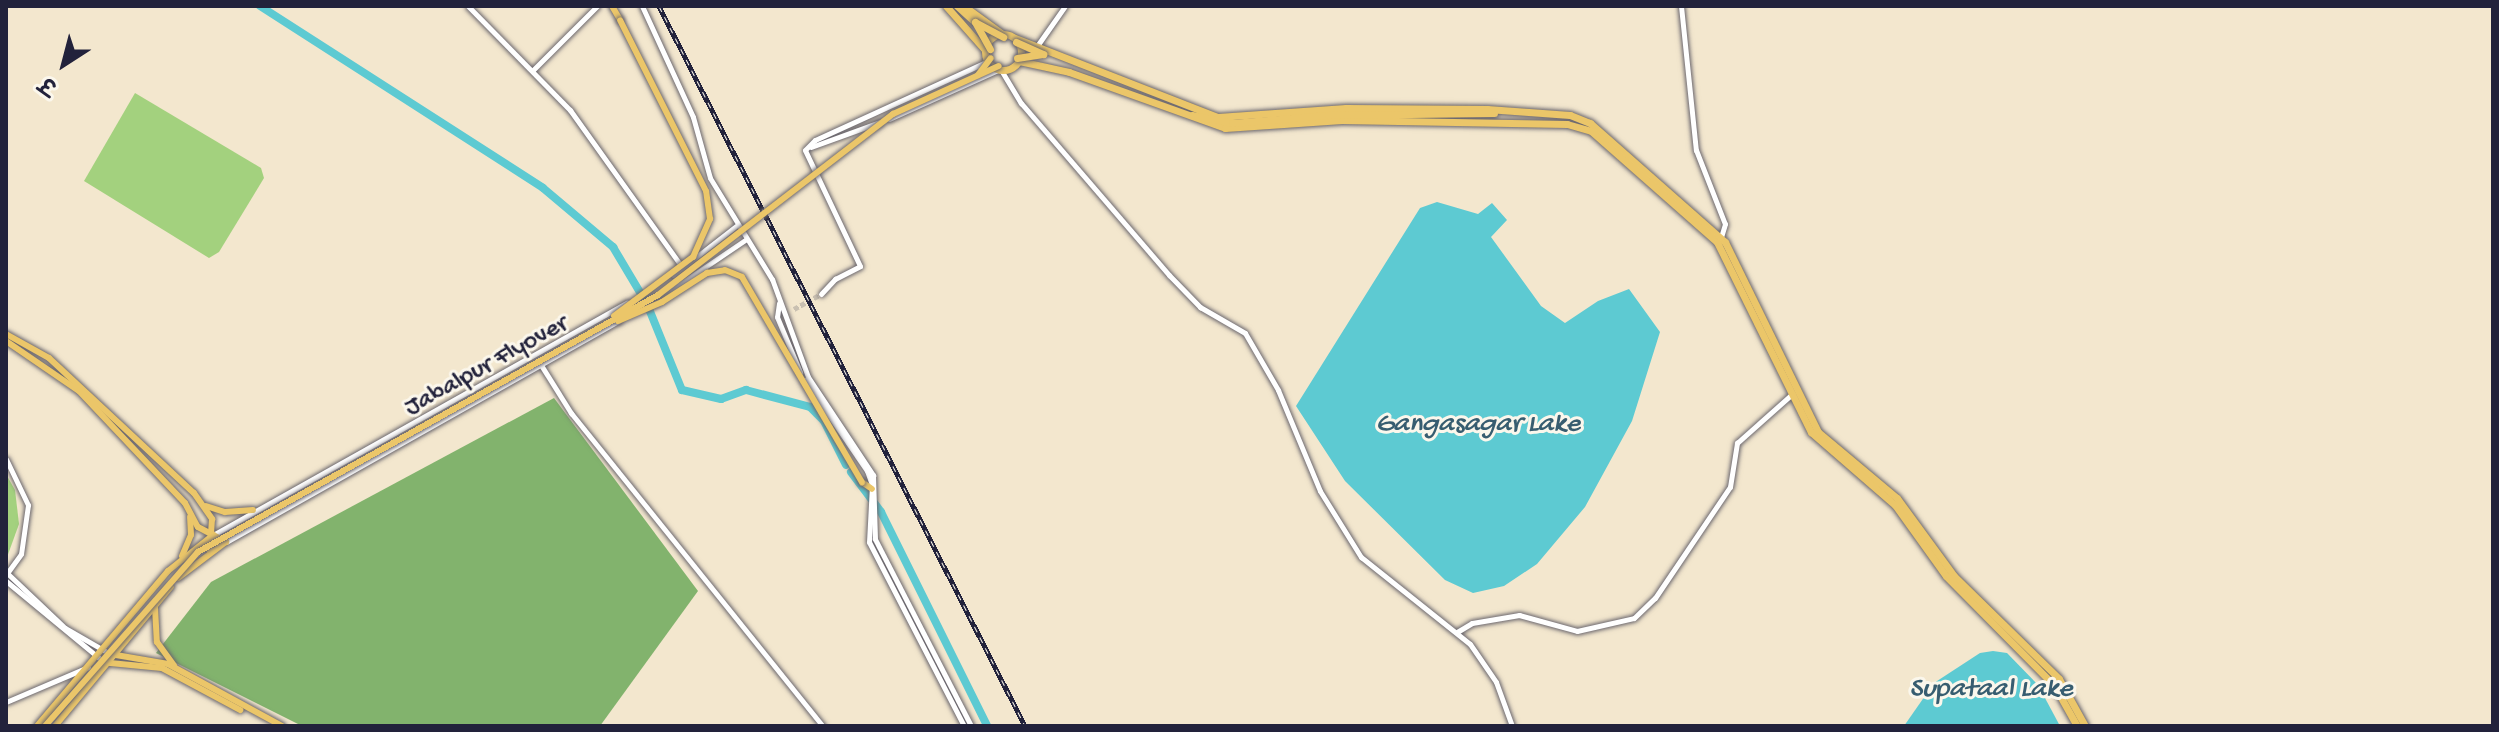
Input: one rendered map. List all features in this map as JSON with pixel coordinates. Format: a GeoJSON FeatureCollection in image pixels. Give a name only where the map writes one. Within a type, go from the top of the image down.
{"type":"FeatureCollection","features":[{"type":"Feature","properties":{"kind":"highway"},"geometry":{"type":"LineString","coordinates":[[946,6],[1000,69],[1018,60],[1043,54]]}},
{"type":"Feature","properties":{"kind":"highway"},"geometry":{"type":"LineString","coordinates":[[957,6],[975,22],[1002,35],[1218,117],[1346,108],[1570,115],[1590,123],[1720,240],[1793,394],[1822,437],[1892,492],[1946,566],[2054,685],[2077,726]]}},
{"type":"Feature","properties":{"kind":"highway"},"geometry":{"type":"LineString","coordinates":[[964,6],[1002,35]]}},
{"type":"Feature","properties":{"kind":"highway"},"geometry":{"type":"LineString","coordinates":[[975,22],[988,54]]}},
{"type":"Feature","properties":{"kind":"highway"},"geometry":{"type":"LineString","coordinates":[[988,54],[1002,35]]}},
{"type":"Feature","properties":{"kind":"highway"},"geometry":{"type":"LineString","coordinates":[[1015,40],[1214,122],[1364,113],[1485,115],[1512,112]]}},
{"type":"Feature","properties":{"kind":"highway"},"geometry":{"type":"LineString","coordinates":[[1015,40],[1018,60]]}},
{"type":"Feature","properties":{"kind":"highway"},"geometry":{"type":"LineString","coordinates":[[1018,60],[1069,72],[1225,128],[1342,120],[1567,124],[1591,131],[1720,240]]}},
{"type":"Feature","properties":{"kind":"highway"},"geometry":{"type":"LineString","coordinates":[[1485,115],[1511,124]]}},
{"type":"Feature","properties":{"kind":"highway"},"geometry":{"type":"LineString","coordinates":[[2002,628],[2059,679],[2085,726]]}},
{"type":"Feature","properties":{"kind":"main road"},"geometry":{"type":"LineString","coordinates":[[610,321],[693,257],[710,219],[706,191],[612,6]]}},
{"type":"Feature","properties":{"kind":"main road","name":"Jabalpur Flyover"},"geometry":{"type":"LineString","coordinates":[[978,75],[988,54]]}},
{"type":"Feature","properties":{"kind":"main road","name":"Jabalpur Flyover"},"geometry":{"type":"LineString","coordinates":[[45,726],[198,552],[687,275],[893,114],[978,75],[1000,69]]}},
{"type":"Feature","properties":{"kind":"main road"},"geometry":{"type":"LineString","coordinates":[[610,321],[662,302],[707,273],[725,270],[742,277],[862,482],[874,492]]}},
{"type":"Feature","properties":{"kind":"main road"},"geometry":{"type":"LineString","coordinates":[[6,334],[49,358],[82,386],[203,504],[212,519],[210,551]]}},
{"type":"Feature","properties":{"kind":"main road"},"geometry":{"type":"LineString","coordinates":[[6,341],[79,391],[185,503],[190,516],[191,535],[180,559],[92,667],[37,726]]}},
{"type":"Feature","properties":{"kind":"main road"},"geometry":{"type":"LineString","coordinates":[[203,504],[225,512],[253,510]]}},
{"type":"Feature","properties":{"kind":"main road"},"geometry":{"type":"LineString","coordinates":[[190,516],[226,542]]}},
{"type":"Feature","properties":{"kind":"main road"},"geometry":{"type":"LineString","coordinates":[[180,559],[213,535]]}},
{"type":"Feature","properties":{"kind":"main road"},"geometry":{"type":"LineString","coordinates":[[55,726],[102,675],[155,607],[210,551],[226,542]]}},
{"type":"Feature","properties":{"kind":"main road"},"geometry":{"type":"LineString","coordinates":[[155,607],[157,642],[177,669]]}},
{"type":"Feature","properties":{"kind":"main road"},"geometry":{"type":"LineString","coordinates":[[105,651],[177,669],[282,726]]}},
{"type":"Feature","properties":{"kind":"main road"},"geometry":{"type":"LineString","coordinates":[[99,658],[111,664],[175,673],[272,726]]}},
{"type":"Feature","properties":{"kind":"street"},"geometry":{"type":"LineString","coordinates":[[468,6],[570,110],[690,279]]}},
{"type":"Feature","properties":{"kind":"street"},"geometry":{"type":"LineString","coordinates":[[533,70],[597,6]]}},
{"type":"Feature","properties":{"kind":"street"},"geometry":{"type":"LineString","coordinates":[[642,6],[693,117],[706,170],[736,226],[767,269],[800,371],[849,441],[874,492],[869,542],[964,726]]}},
{"type":"Feature","properties":{"kind":"street"},"geometry":{"type":"LineString","coordinates":[[1036,47],[1065,6]]}},
{"type":"Feature","properties":{"kind":"street"},"geometry":{"type":"LineString","coordinates":[[1681,6],[1696,150],[1725,224],[1720,240]]}},
{"type":"Feature","properties":{"kind":"street"},"geometry":{"type":"LineString","coordinates":[[821,294],[835,279],[860,266],[805,151],[988,54]]}},
{"type":"Feature","properties":{"kind":"street"},"geometry":{"type":"LineString","coordinates":[[810,146],[904,113],[1000,69],[1021,103],[1177,283],[1200,307],[1245,333],[1278,390],[1320,491],[1361,557],[1382,578],[1457,632],[1492,676],[1512,726]]}},
{"type":"Feature","properties":{"kind":"street"},"geometry":{"type":"LineString","coordinates":[[213,535],[643,294],[684,269],[736,226]]}},
{"type":"Feature","properties":{"kind":"street"},"geometry":{"type":"LineString","coordinates":[[226,542],[542,367],[690,279],[745,240]]}},
{"type":"Feature","properties":{"kind":"street"},"geometry":{"type":"LineString","coordinates":[[780,306],[794,309]]}},
{"type":"Feature","properties":{"kind":"street"},"geometry":{"type":"LineString","coordinates":[[535,356],[571,413],[823,726]]}},
{"type":"Feature","properties":{"kind":"street"},"geometry":{"type":"LineString","coordinates":[[1457,632],[1472,623],[1519,615],[1577,631],[1634,618],[1655,598],[1730,487],[1737,443],[1793,394]]}},
{"type":"Feature","properties":{"kind":"street"},"geometry":{"type":"LineString","coordinates":[[6,459],[28,505],[26,537],[6,576]]}},
{"type":"Feature","properties":{"kind":"street"},"geometry":{"type":"LineString","coordinates":[[871,516],[880,550],[971,726]]}},
{"type":"Feature","properties":{"kind":"street"},"geometry":{"type":"LineString","coordinates":[[6,576],[65,628],[105,651]]}},
{"type":"Feature","properties":{"kind":"street"},"geometry":{"type":"LineString","coordinates":[[6,576],[99,658]]}},
{"type":"Feature","properties":{"kind":"street"},"geometry":{"type":"LineString","coordinates":[[6,702],[92,667],[102,675]]}},
{"type":"Feature","properties":{"kind":"green space"},"geometry":{"type":"Polygon","coordinates":[[[135,93],[261,168],[264,178],[219,252],[209,258],[84,181],[135,93]]]}},
{"type":"Feature","properties":{"kind":"green space"},"geometry":{"type":"Polygon","coordinates":[[[554,398],[698,591],[600,726],[302,726],[156,653],[211,582],[554,398]]]}},
{"type":"Feature","properties":{"kind":"green space"},"geometry":{"type":"Polygon","coordinates":[[[6,474],[15,490],[19,524],[6,560],[6,474]]]}},
{"type":"Feature","properties":{"kind":"water","name":"Gangasagar Lake"},"geometry":{"type":"Polygon","coordinates":[[[1437,202],[1478,214],[1492,203],[1507,220],[1491,237],[1541,306],[1565,323],[1598,301],[1629,289],[1660,332],[1632,421],[1585,507],[1537,564],[1504,586],[1473,593],[1445,580],[1345,481],[1296,406],[1420,208],[1437,202]]]}},
{"type":"Feature","properties":{"kind":"water","name":"Supataal Lake"},"geometry":{"type":"Polygon","coordinates":[[[1980,653],[2007,653],[2038,685],[2060,726],[1904,726],[1934,683],[1980,653]]]}},
{"type":"Feature","properties":{"kind":"waterway"},"geometry":{"type":"LineString","coordinates":[[260,6],[543,188],[613,247],[647,304],[682,390],[721,399],[746,390],[810,407],[824,421],[846,465]]}},
{"type":"Feature","properties":{"kind":"waterway"},"geometry":{"type":"LineString","coordinates":[[851,472],[881,512],[987,726]]}},
{"type":"Feature","properties":{"kind":"tunnel"},"geometry":{"type":"LineString","coordinates":[[794,309],[821,294]]}},
{"type":"Feature","properties":{"kind":"railway"},"geometry":{"type":"LineString","coordinates":[[659,6],[1025,726]]}}]}
